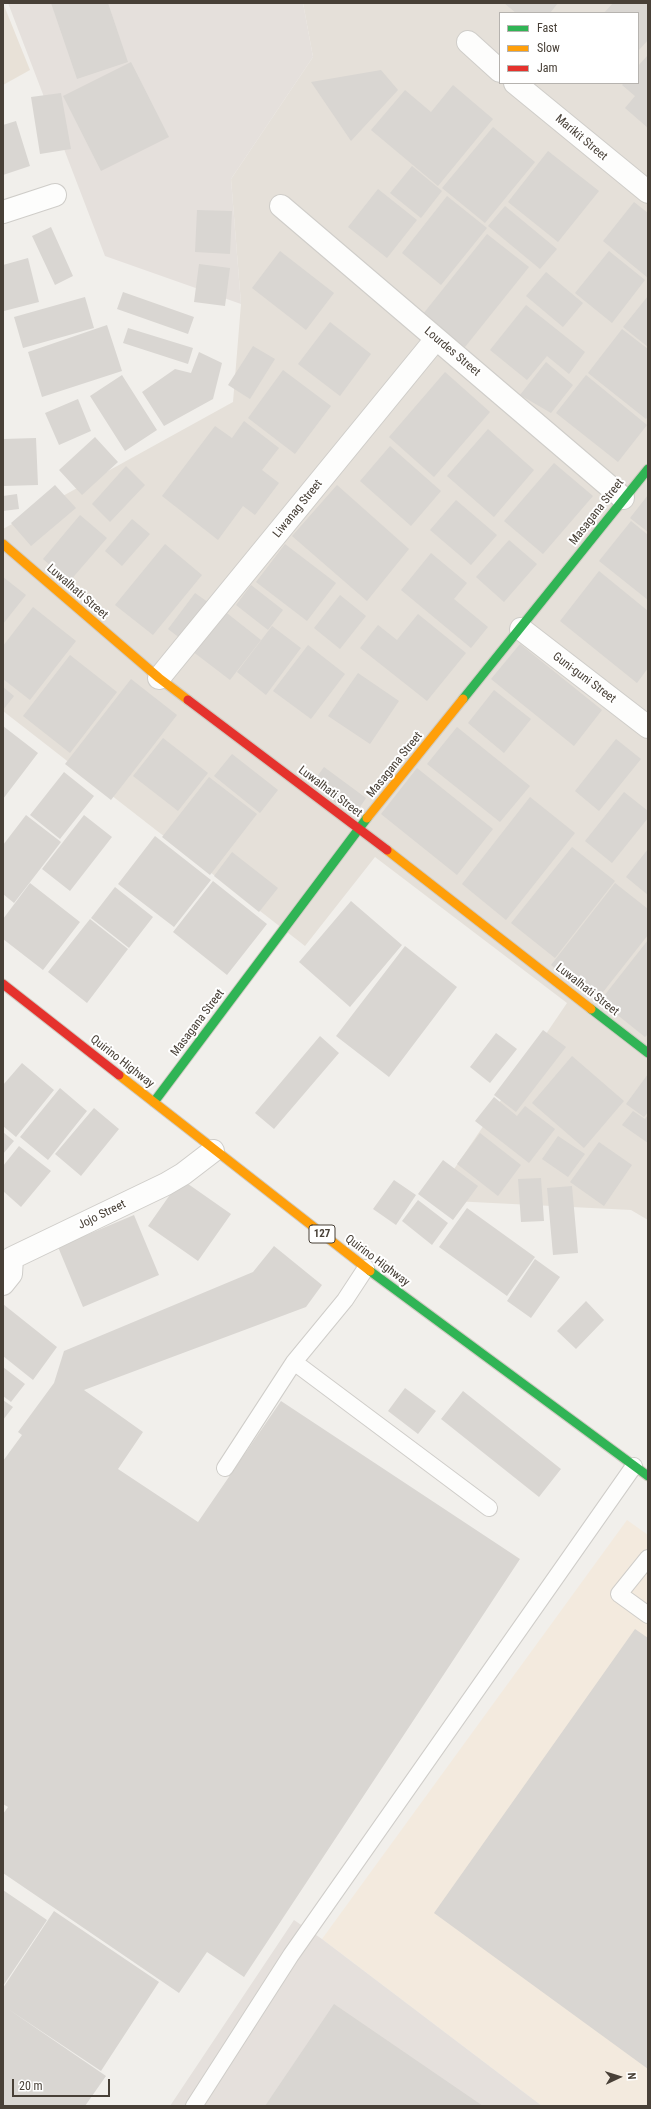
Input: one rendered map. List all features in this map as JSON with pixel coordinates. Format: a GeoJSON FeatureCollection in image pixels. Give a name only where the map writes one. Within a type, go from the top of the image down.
{"type":"FeatureCollection","features":[{"type":"Feature","properties":{"kind":"street"},"geometry":{"type":"LineString","coordinates":[[468,42],[499,71]]}},
{"type":"Feature","properties":{"kind":"street","name":"Marikit Street"},"geometry":{"type":"LineString","coordinates":[[516,84],[648,192]]}},
{"type":"Feature","properties":{"kind":"street"},"geometry":{"type":"LineString","coordinates":[[3,212],[55,195]]}},
{"type":"Feature","properties":{"kind":"street","name":"Lourdes Street"},"geometry":{"type":"LineString","coordinates":[[281,206],[623,498]]}},
{"type":"Feature","properties":{"kind":"street","name":"Liwanag Street"},"geometry":{"type":"LineString","coordinates":[[160,678],[436,339]]}},
{"type":"Feature","properties":{"kind":"street","name":"Masagana Street"},"geometry":{"type":"LineString","coordinates":[[154,1102],[359,828],[521,629],[623,498],[648,469]]}},
{"type":"Feature","properties":{"kind":"street","name":"Luwalhati Street"},"geometry":{"type":"LineString","coordinates":[[3,544],[160,678],[359,828],[648,1053]]}},
{"type":"Feature","properties":{"kind":"street","name":"Guni-guni Street"},"geometry":{"type":"LineString","coordinates":[[521,629],[648,727]]}},
{"type":"Feature","properties":{"kind":"street","name":"Quirino Highway"},"geometry":{"type":"LineString","coordinates":[[3,984],[154,1102],[213,1151],[366,1268],[648,1476]]}},
{"type":"Feature","properties":{"kind":"street","name":"Jojo Street"},"geometry":{"type":"LineString","coordinates":[[3,1284],[11,1274],[8,1253],[166,1184],[183,1174],[213,1151]]}},
{"type":"Feature","properties":{"kind":"lane"},"geometry":{"type":"LineString","coordinates":[[225,1468],[294,1362],[345,1300],[366,1268]]}},
{"type":"Feature","properties":{"kind":"lane"},"geometry":{"type":"LineString","coordinates":[[294,1362],[489,1508]]}},
{"type":"Feature","properties":{"kind":"lane"},"geometry":{"type":"LineString","coordinates":[[194,2106],[291,1955],[634,1466]]}},
{"type":"Feature","properties":{"kind":"lane"},"geometry":{"type":"LineString","coordinates":[[648,1558],[619,1594],[648,1615]]}},
{"type":"Feature","properties":{"kind":"shaded area"},"geometry":{"type":"Polygon","coordinates":[[[3,3],[30,70],[3,85],[3,3]]]}},
{"type":"Feature","properties":{"kind":"shaded area"},"geometry":{"type":"Polygon","coordinates":[[[8,3],[303,3],[313,57],[231,179],[241,304],[105,256],[8,3]]]}},
{"type":"Feature","properties":{"kind":"shaded area"},"geometry":{"type":"Polygon","coordinates":[[[303,3],[648,3],[648,1220],[631,1210],[433,1200],[567,1003],[375,857],[305,946],[3,711],[3,529],[233,402],[241,304],[231,179],[313,57],[303,3]]]}},
{"type":"Feature","properties":{"kind":"shaded area"},"geometry":{"type":"Polygon","coordinates":[[[627,1520],[648,1535],[648,2106],[542,2106],[322,1939],[627,1520]]]}},
{"type":"Feature","properties":{"kind":"shaded area"},"geometry":{"type":"Polygon","coordinates":[[[294,1920],[322,1939],[542,2106],[170,2106],[294,1920]]]}},
{"type":"Feature","properties":{"kind":"building"},"geometry":{"type":"Polygon","coordinates":[[[51,3],[108,3],[128,62],[77,79],[51,3]]]}},
{"type":"Feature","properties":{"kind":"building"},"geometry":{"type":"Polygon","coordinates":[[[504,3],[558,3],[551,12],[515,12],[504,3]]]}},
{"type":"Feature","properties":{"kind":"building"},"geometry":{"type":"Polygon","coordinates":[[[613,3],[648,3],[648,40],[639,50],[639,12],[605,12],[613,3]]]}},
{"type":"Feature","properties":{"kind":"building"},"geometry":{"type":"Polygon","coordinates":[[[648,55],[648,128],[625,108],[635,96],[622,85],[639,84],[639,65],[648,55]]]}},
{"type":"Feature","properties":{"kind":"building"},"geometry":{"type":"Polygon","coordinates":[[[131,62],[169,137],[101,171],[63,96],[131,62]]]}},
{"type":"Feature","properties":{"kind":"building"},"geometry":{"type":"Polygon","coordinates":[[[381,70],[398,90],[351,141],[311,82],[381,70]]]}},
{"type":"Feature","properties":{"kind":"building"},"geometry":{"type":"Polygon","coordinates":[[[453,85],[493,119],[438,186],[371,130],[405,90],[431,112],[453,85]]]}},
{"type":"Feature","properties":{"kind":"building"},"geometry":{"type":"Polygon","coordinates":[[[61,93],[71,149],[40,154],[31,97],[61,93]]]}},
{"type":"Feature","properties":{"kind":"building"},"geometry":{"type":"Polygon","coordinates":[[[16,121],[30,166],[3,175],[3,125],[16,121]]]}},
{"type":"Feature","properties":{"kind":"building"},"geometry":{"type":"Polygon","coordinates":[[[493,127],[535,162],[485,223],[442,188],[493,127]]]}},
{"type":"Feature","properties":{"kind":"building"},"geometry":{"type":"Polygon","coordinates":[[[548,151],[599,191],[558,242],[508,202],[548,151]]]}},
{"type":"Feature","properties":{"kind":"building"},"geometry":{"type":"Polygon","coordinates":[[[412,166],[442,191],[421,218],[390,193],[412,166]]]}},
{"type":"Feature","properties":{"kind":"building"},"geometry":{"type":"Polygon","coordinates":[[[378,189],[417,220],[387,258],[348,227],[378,189]]]}},
{"type":"Feature","properties":{"kind":"building"},"geometry":{"type":"Polygon","coordinates":[[[447,196],[487,228],[441,285],[402,253],[447,196]]]}},
{"type":"Feature","properties":{"kind":"building"},"geometry":{"type":"Polygon","coordinates":[[[634,202],[648,213],[648,278],[603,241],[634,202]]]}},
{"type":"Feature","properties":{"kind":"building"},"geometry":{"type":"Polygon","coordinates":[[[505,206],[557,249],[540,269],[488,226],[505,206]]]}},
{"type":"Feature","properties":{"kind":"building"},"geometry":{"type":"Polygon","coordinates":[[[197,210],[232,211],[230,254],[195,252],[197,210]]]}},
{"type":"Feature","properties":{"kind":"building"},"geometry":{"type":"Polygon","coordinates":[[[51,227],[73,276],[55,285],[32,236],[51,227]]]}},
{"type":"Feature","properties":{"kind":"building"},"geometry":{"type":"Polygon","coordinates":[[[487,234],[529,267],[465,347],[423,314],[487,234]]]}},
{"type":"Feature","properties":{"kind":"building"},"geometry":{"type":"Polygon","coordinates":[[[280,251],[334,293],[306,330],[252,288],[280,251]]]}},
{"type":"Feature","properties":{"kind":"building"},"geometry":{"type":"Polygon","coordinates":[[[609,251],[645,280],[612,323],[575,293],[609,251]]]}},
{"type":"Feature","properties":{"kind":"building"},"geometry":{"type":"Polygon","coordinates":[[[28,258],[39,302],[4,311],[3,265],[28,258]]]}},
{"type":"Feature","properties":{"kind":"building"},"geometry":{"type":"Polygon","coordinates":[[[199,264],[230,268],[225,306],[194,302],[199,264]]]}},
{"type":"Feature","properties":{"kind":"building"},"geometry":{"type":"Polygon","coordinates":[[[546,272],[583,303],[563,327],[526,296],[546,272]]]}},
{"type":"Feature","properties":{"kind":"building"},"geometry":{"type":"Polygon","coordinates":[[[123,292],[194,317],[188,334],[117,309],[123,292]]]}},
{"type":"Feature","properties":{"kind":"building"},"geometry":{"type":"Polygon","coordinates":[[[648,296],[648,347],[623,327],[648,296]]]}},
{"type":"Feature","properties":{"kind":"building"},"geometry":{"type":"Polygon","coordinates":[[[85,297],[94,328],[23,348],[14,317],[85,297]]]}},
{"type":"Feature","properties":{"kind":"building"},"geometry":{"type":"Polygon","coordinates":[[[526,305],[585,352],[569,374],[547,356],[527,380],[490,350],[526,305]]]}},
{"type":"Feature","properties":{"kind":"building"},"geometry":{"type":"Polygon","coordinates":[[[330,322],[371,354],[340,396],[298,364],[330,322]]]}},
{"type":"Feature","properties":{"kind":"building"},"geometry":{"type":"Polygon","coordinates":[[[107,325],[122,371],[42,397],[28,352],[107,325]]]}},
{"type":"Feature","properties":{"kind":"building"},"geometry":{"type":"Polygon","coordinates":[[[128,328],[193,348],[188,364],[123,343],[128,328]]]}},
{"type":"Feature","properties":{"kind":"building"},"geometry":{"type":"Polygon","coordinates":[[[622,329],[648,349],[648,416],[646,419],[588,373],[622,329]]]}},
{"type":"Feature","properties":{"kind":"building"},"geometry":{"type":"Polygon","coordinates":[[[253,346],[275,359],[250,399],[228,385],[253,346]]]}},
{"type":"Feature","properties":{"kind":"building"},"geometry":{"type":"Polygon","coordinates":[[[199,352],[222,363],[213,399],[164,426],[142,392],[175,369],[191,373],[199,352]]]}},
{"type":"Feature","properties":{"kind":"building"},"geometry":{"type":"Polygon","coordinates":[[[546,362],[573,385],[551,413],[520,395],[546,362]]]}},
{"type":"Feature","properties":{"kind":"building"},"geometry":{"type":"Polygon","coordinates":[[[283,370],[331,406],[295,454],[248,418],[283,370]]]}},
{"type":"Feature","properties":{"kind":"building"},"geometry":{"type":"Polygon","coordinates":[[[445,372],[490,412],[434,477],[389,437],[445,372]]]}},
{"type":"Feature","properties":{"kind":"building"},"geometry":{"type":"Polygon","coordinates":[[[122,375],[157,430],[125,451],[90,396],[122,375]]]}},
{"type":"Feature","properties":{"kind":"building"},"geometry":{"type":"Polygon","coordinates":[[[586,375],[647,425],[618,462],[556,413],[586,375]]]}},
{"type":"Feature","properties":{"kind":"building"},"geometry":{"type":"Polygon","coordinates":[[[78,399],[91,431],[59,445],[45,413],[78,399]]]}},
{"type":"Feature","properties":{"kind":"building"},"geometry":{"type":"Polygon","coordinates":[[[244,421],[279,448],[262,470],[279,483],[255,515],[243,506],[218,540],[162,496],[215,426],[232,438],[244,421]]]}},
{"type":"Feature","properties":{"kind":"building"},"geometry":{"type":"Polygon","coordinates":[[[488,429],[534,470],[494,517],[447,476],[488,429]]]}},
{"type":"Feature","properties":{"kind":"building"},"geometry":{"type":"Polygon","coordinates":[[[95,437],[118,462],[82,495],[59,470],[95,437]]]}},
{"type":"Feature","properties":{"kind":"building"},"geometry":{"type":"Polygon","coordinates":[[[36,438],[38,485],[3,486],[3,439],[36,438]]]}},
{"type":"Feature","properties":{"kind":"building"},"geometry":{"type":"Polygon","coordinates":[[[390,446],[441,491],[411,526],[360,481],[390,446]]]}},
{"type":"Feature","properties":{"kind":"building"},"geometry":{"type":"Polygon","coordinates":[[[554,463],[593,496],[543,554],[504,521],[554,463]]]}},
{"type":"Feature","properties":{"kind":"building"},"geometry":{"type":"Polygon","coordinates":[[[126,466],[145,485],[110,522],[92,504],[126,466]]]}},
{"type":"Feature","properties":{"kind":"building"},"geometry":{"type":"Polygon","coordinates":[[[55,485],[76,508],[31,546],[11,523],[55,485]]]}},
{"type":"Feature","properties":{"kind":"building"},"geometry":{"type":"Polygon","coordinates":[[[337,485],[409,549],[367,601],[292,536],[337,485]]]}},
{"type":"Feature","properties":{"kind":"building"},"geometry":{"type":"Polygon","coordinates":[[[17,494],[19,509],[3,511],[3,496],[17,494]]]}},
{"type":"Feature","properties":{"kind":"building"},"geometry":{"type":"Polygon","coordinates":[[[648,495],[648,532],[630,518],[648,495]]]}},
{"type":"Feature","properties":{"kind":"building"},"geometry":{"type":"Polygon","coordinates":[[[456,500],[497,535],[471,565],[430,530],[456,500]]]}},
{"type":"Feature","properties":{"kind":"building"},"geometry":{"type":"Polygon","coordinates":[[[80,515],[107,538],[69,582],[43,559],[80,515]]]}},
{"type":"Feature","properties":{"kind":"building"},"geometry":{"type":"Polygon","coordinates":[[[132,519],[150,534],[122,566],[105,551],[132,519]]]}},
{"type":"Feature","properties":{"kind":"building"},"geometry":{"type":"Polygon","coordinates":[[[631,521],[648,535],[648,600],[599,561],[631,521]]]}},
{"type":"Feature","properties":{"kind":"building"},"geometry":{"type":"Polygon","coordinates":[[[509,540],[537,564],[504,602],[476,577],[509,540]]]}},
{"type":"Feature","properties":{"kind":"building"},"geometry":{"type":"Polygon","coordinates":[[[165,544],[202,575],[153,635],[115,605],[165,544]]]}},
{"type":"Feature","properties":{"kind":"building"},"geometry":{"type":"Polygon","coordinates":[[[285,544],[336,583],[307,621],[256,582],[285,544]]]}},
{"type":"Feature","properties":{"kind":"building"},"geometry":{"type":"Polygon","coordinates":[[[431,553],[467,583],[454,599],[488,627],[471,648],[401,590],[431,553]]]}},
{"type":"Feature","properties":{"kind":"building"},"geometry":{"type":"Polygon","coordinates":[[[599,571],[648,611],[648,668],[637,683],[560,621],[599,571]]]}},
{"type":"Feature","properties":{"kind":"building"},"geometry":{"type":"Polygon","coordinates":[[[3,577],[26,595],[3,624],[3,577]]]}},
{"type":"Feature","properties":{"kind":"building"},"geometry":{"type":"Polygon","coordinates":[[[251,585],[283,610],[268,630],[236,605],[251,585]]]}},
{"type":"Feature","properties":{"kind":"building"},"geometry":{"type":"Polygon","coordinates":[[[195,593],[212,605],[185,642],[168,629],[195,593]]]}},
{"type":"Feature","properties":{"kind":"building"},"geometry":{"type":"Polygon","coordinates":[[[340,595],[366,616],[340,649],[314,628],[340,595]]]}},
{"type":"Feature","properties":{"kind":"building"},"geometry":{"type":"Polygon","coordinates":[[[33,607],[76,641],[30,700],[3,679],[3,646],[33,607]]]}},
{"type":"Feature","properties":{"kind":"building"},"geometry":{"type":"Polygon","coordinates":[[[223,610],[261,640],[230,680],[192,651],[223,610]]]}},
{"type":"Feature","properties":{"kind":"building"},"geometry":{"type":"Polygon","coordinates":[[[418,614],[466,653],[427,701],[360,648],[378,625],[397,640],[418,614]]]}},
{"type":"Feature","properties":{"kind":"building"},"geometry":{"type":"Polygon","coordinates":[[[272,626],[301,648],[266,695],[237,672],[272,626]]]}},
{"type":"Feature","properties":{"kind":"building"},"geometry":{"type":"Polygon","coordinates":[[[520,644],[602,710],[574,746],[491,679],[520,644]]]}},
{"type":"Feature","properties":{"kind":"building"},"geometry":{"type":"Polygon","coordinates":[[[308,645],[345,674],[311,719],[273,691],[308,645]]]}},
{"type":"Feature","properties":{"kind":"building"},"geometry":{"type":"Polygon","coordinates":[[[70,655],[117,692],[70,753],[23,716],[70,655]]]}},
{"type":"Feature","properties":{"kind":"building"},"geometry":{"type":"Polygon","coordinates":[[[358,673],[399,701],[370,744],[328,716],[358,673]]]}},
{"type":"Feature","properties":{"kind":"building"},"geometry":{"type":"Polygon","coordinates":[[[131,679],[177,715],[111,800],[65,764],[131,679]]]}},
{"type":"Feature","properties":{"kind":"building"},"geometry":{"type":"Polygon","coordinates":[[[3,687],[14,696],[3,710],[3,687]]]}},
{"type":"Feature","properties":{"kind":"building"},"geometry":{"type":"Polygon","coordinates":[[[494,690],[531,719],[504,753],[468,723],[494,690]]]}},
{"type":"Feature","properties":{"kind":"building"},"geometry":{"type":"Polygon","coordinates":[[[3,726],[38,753],[3,799],[3,726]]]}},
{"type":"Feature","properties":{"kind":"building"},"geometry":{"type":"Polygon","coordinates":[[[457,727],[530,786],[500,822],[427,764],[457,727]]]}},
{"type":"Feature","properties":{"kind":"building"},"geometry":{"type":"Polygon","coordinates":[[[163,738],[208,773],[178,811],[133,776],[163,738]]]}},
{"type":"Feature","properties":{"kind":"building"},"geometry":{"type":"Polygon","coordinates":[[[616,739],[641,759],[599,811],[575,791],[616,739]]]}},
{"type":"Feature","properties":{"kind":"building"},"geometry":{"type":"Polygon","coordinates":[[[232,754],[278,790],[260,813],[214,776],[232,754]]]}},
{"type":"Feature","properties":{"kind":"building"},"geometry":{"type":"Polygon","coordinates":[[[324,767],[366,798],[354,816],[311,785],[324,767]]]}},
{"type":"Feature","properties":{"kind":"building"},"geometry":{"type":"Polygon","coordinates":[[[417,768],[493,829],[457,875],[381,814],[417,768]]]}},
{"type":"Feature","properties":{"kind":"building"},"geometry":{"type":"Polygon","coordinates":[[[64,772],[94,796],[60,839],[30,815],[64,772]]]}},
{"type":"Feature","properties":{"kind":"building"},"geometry":{"type":"Polygon","coordinates":[[[209,777],[257,814],[210,875],[162,837],[209,777]]]}},
{"type":"Feature","properties":{"kind":"building"},"geometry":{"type":"Polygon","coordinates":[[[624,792],[648,811],[648,818],[612,863],[585,841],[624,792]]]}},
{"type":"Feature","properties":{"kind":"building"},"geometry":{"type":"Polygon","coordinates":[[[530,797],[575,833],[506,920],[462,884],[530,797]]]}},
{"type":"Feature","properties":{"kind":"building"},"geometry":{"type":"Polygon","coordinates":[[[26,815],[61,842],[14,903],[3,894],[3,845],[26,815]]]}},
{"type":"Feature","properties":{"kind":"building"},"geometry":{"type":"Polygon","coordinates":[[[84,815],[112,837],[70,891],[42,869],[84,815]]]}},
{"type":"Feature","properties":{"kind":"building"},"geometry":{"type":"Polygon","coordinates":[[[155,836],[211,880],[174,927],[118,884],[155,836]]]}},
{"type":"Feature","properties":{"kind":"building"},"geometry":{"type":"Polygon","coordinates":[[[572,847],[615,881],[555,958],[511,923],[572,847]]]}},
{"type":"Feature","properties":{"kind":"building"},"geometry":{"type":"Polygon","coordinates":[[[648,849],[648,895],[626,877],[648,849]]]}},
{"type":"Feature","properties":{"kind":"building"},"geometry":{"type":"Polygon","coordinates":[[[232,852],[278,888],[259,912],[214,876],[232,852]]]}},
{"type":"Feature","properties":{"kind":"building"},"geometry":{"type":"Polygon","coordinates":[[[213,881],[267,924],[227,975],[173,932],[213,881]]]}},
{"type":"Feature","properties":{"kind":"building"},"geometry":{"type":"Polygon","coordinates":[[[30,883],[80,922],[43,970],[3,939],[3,919],[30,883]]]}},
{"type":"Feature","properties":{"kind":"building"},"geometry":{"type":"Polygon","coordinates":[[[615,883],[648,909],[648,935],[596,1001],[551,965],[615,883]]]}},
{"type":"Feature","properties":{"kind":"building"},"geometry":{"type":"Polygon","coordinates":[[[115,887],[153,917],[129,948],[91,918],[115,887]]]}},
{"type":"Feature","properties":{"kind":"building"},"geometry":{"type":"Polygon","coordinates":[[[351,901],[402,945],[350,1007],[299,962],[351,901]]]}},
{"type":"Feature","properties":{"kind":"building"},"geometry":{"type":"Polygon","coordinates":[[[90,919],[128,949],[87,1003],[48,972],[90,919]]]}},
{"type":"Feature","properties":{"kind":"building"},"geometry":{"type":"Polygon","coordinates":[[[648,940],[648,1034],[645,1037],[600,1001],[648,940]]]}},
{"type":"Feature","properties":{"kind":"building"},"geometry":{"type":"Polygon","coordinates":[[[405,946],[457,987],[389,1077],[336,1036],[405,946]]]}},
{"type":"Feature","properties":{"kind":"building"},"geometry":{"type":"Polygon","coordinates":[[[543,1030],[566,1047],[516,1112],[494,1095],[543,1030]]]}},
{"type":"Feature","properties":{"kind":"building"},"geometry":{"type":"Polygon","coordinates":[[[496,1033],[517,1049],[490,1083],[470,1067],[496,1033]]]}},
{"type":"Feature","properties":{"kind":"building"},"geometry":{"type":"Polygon","coordinates":[[[320,1036],[339,1053],[274,1129],[255,1113],[320,1036]]]}},
{"type":"Feature","properties":{"kind":"building"},"geometry":{"type":"Polygon","coordinates":[[[572,1056],[624,1101],[584,1148],[532,1103],[572,1056]]]}},
{"type":"Feature","properties":{"kind":"building"},"geometry":{"type":"Polygon","coordinates":[[[22,1063],[54,1090],[16,1137],[3,1126],[3,1085],[22,1063]]]}},
{"type":"Feature","properties":{"kind":"building"},"geometry":{"type":"Polygon","coordinates":[[[648,1074],[648,1112],[644,1117],[626,1104],[648,1074]]]}},
{"type":"Feature","properties":{"kind":"building"},"geometry":{"type":"Polygon","coordinates":[[[60,1088],[87,1111],[48,1160],[20,1137],[60,1088]]]}},
{"type":"Feature","properties":{"kind":"building"},"geometry":{"type":"Polygon","coordinates":[[[494,1097],[517,1116],[525,1106],[555,1129],[529,1163],[475,1121],[494,1097]]]}},
{"type":"Feature","properties":{"kind":"building"},"geometry":{"type":"Polygon","coordinates":[[[94,1108],[119,1129],[81,1176],[55,1154],[94,1108]]]}},
{"type":"Feature","properties":{"kind":"building"},"geometry":{"type":"Polygon","coordinates":[[[633,1111],[645,1119],[648,1115],[648,1143],[622,1125],[633,1111]]]}},
{"type":"Feature","properties":{"kind":"building"},"geometry":{"type":"Polygon","coordinates":[[[3,1132],[14,1141],[3,1154],[3,1132]]]}},
{"type":"Feature","properties":{"kind":"building"},"geometry":{"type":"Polygon","coordinates":[[[480,1133],[521,1165],[498,1196],[457,1164],[480,1133]]]}},
{"type":"Feature","properties":{"kind":"building"},"geometry":{"type":"Polygon","coordinates":[[[558,1136],[585,1154],[568,1177],[542,1159],[558,1136]]]}},
{"type":"Feature","properties":{"kind":"building"},"geometry":{"type":"Polygon","coordinates":[[[599,1142],[632,1165],[604,1206],[570,1182],[599,1142]]]}},
{"type":"Feature","properties":{"kind":"building"},"geometry":{"type":"Polygon","coordinates":[[[19,1146],[51,1171],[21,1207],[3,1191],[3,1166],[19,1146]]]}},
{"type":"Feature","properties":{"kind":"building"},"geometry":{"type":"Polygon","coordinates":[[[443,1160],[478,1186],[453,1220],[418,1194],[443,1160]]]}},
{"type":"Feature","properties":{"kind":"building"},"geometry":{"type":"Polygon","coordinates":[[[541,1178],[544,1221],[521,1222],[518,1179],[541,1178]]]}},
{"type":"Feature","properties":{"kind":"building"},"geometry":{"type":"Polygon","coordinates":[[[181,1179],[231,1214],[198,1261],[148,1226],[181,1179]]]}},
{"type":"Feature","properties":{"kind":"building"},"geometry":{"type":"Polygon","coordinates":[[[394,1180],[416,1195],[396,1225],[373,1209],[394,1180]]]}},
{"type":"Feature","properties":{"kind":"building"},"geometry":{"type":"Polygon","coordinates":[[[572,1186],[578,1253],[553,1255],[547,1188],[572,1186]]]}},
{"type":"Feature","properties":{"kind":"building"},"geometry":{"type":"Polygon","coordinates":[[[418,1200],[448,1223],[432,1245],[402,1221],[418,1200]]]}},
{"type":"Feature","properties":{"kind":"building"},"geometry":{"type":"Polygon","coordinates":[[[467,1208],[535,1257],[507,1296],[439,1247],[467,1208]]]}},
{"type":"Feature","properties":{"kind":"building"},"geometry":{"type":"Polygon","coordinates":[[[134,1215],[159,1275],[83,1307],[58,1247],[134,1215]]]}},
{"type":"Feature","properties":{"kind":"building"},"geometry":{"type":"Polygon","coordinates":[[[274,1246],[322,1285],[306,1307],[84,1390],[143,1432],[118,1469],[198,1522],[281,1401],[520,1559],[244,1977],[207,1952],[179,1993],[3,1873],[3,1814],[8,1807],[3,1804],[3,1461],[22,1435],[18,1432],[54,1383],[64,1351],[253,1272],[274,1246]]]}},
{"type":"Feature","properties":{"kind":"building"},"geometry":{"type":"Polygon","coordinates":[[[535,1259],[560,1277],[531,1318],[507,1301],[535,1259]]]}},
{"type":"Feature","properties":{"kind":"building"},"geometry":{"type":"Polygon","coordinates":[[[586,1301],[604,1320],[576,1349],[557,1331],[586,1301]]]}},
{"type":"Feature","properties":{"kind":"building"},"geometry":{"type":"Polygon","coordinates":[[[3,1304],[57,1347],[33,1380],[3,1356],[3,1304]]]}},
{"type":"Feature","properties":{"kind":"building"},"geometry":{"type":"Polygon","coordinates":[[[3,1367],[25,1384],[11,1402],[3,1396],[3,1367]]]}},
{"type":"Feature","properties":{"kind":"building"},"geometry":{"type":"Polygon","coordinates":[[[405,1388],[436,1411],[418,1434],[388,1411],[405,1388]]]}},
{"type":"Feature","properties":{"kind":"building"},"geometry":{"type":"Polygon","coordinates":[[[463,1391],[561,1469],[539,1497],[441,1419],[463,1391]]]}},
{"type":"Feature","properties":{"kind":"building"},"geometry":{"type":"Polygon","coordinates":[[[3,1400],[13,1407],[3,1420],[3,1400]]]}},
{"type":"Feature","properties":{"kind":"building"},"geometry":{"type":"Polygon","coordinates":[[[635,1629],[648,1638],[648,2069],[434,1913],[635,1629]]]}},
{"type":"Feature","properties":{"kind":"building"},"geometry":{"type":"Polygon","coordinates":[[[3,1890],[47,1920],[3,1986],[3,1890]]]}},
{"type":"Feature","properties":{"kind":"building"},"geometry":{"type":"Polygon","coordinates":[[[54,1911],[159,1982],[101,2071],[8,2009],[106,2076],[85,2106],[3,2106],[3,1988],[54,1911]]]}},
{"type":"Feature","properties":{"kind":"building"},"geometry":{"type":"Polygon","coordinates":[[[334,2004],[483,2106],[265,2106],[334,2004]]]}},
{"type":"Feature","properties":{"kind":"traffic: fast"},"geometry":{"type":"LineString","coordinates":[[463,699],[648,469]]}},
{"type":"Feature","properties":{"kind":"traffic: fast"},"geometry":{"type":"LineString","coordinates":[[154,1102],[367,818]]}},
{"type":"Feature","properties":{"kind":"traffic: fast"},"geometry":{"type":"LineString","coordinates":[[591,1009],[648,1053]]}},
{"type":"Feature","properties":{"kind":"traffic: fast"},"geometry":{"type":"LineString","coordinates":[[370,1271],[648,1476]]}},
{"type":"Feature","properties":{"kind":"traffic: slow"},"geometry":{"type":"LineString","coordinates":[[3,544],[159,678],[188,700]]}},
{"type":"Feature","properties":{"kind":"traffic: slow"},"geometry":{"type":"LineString","coordinates":[[367,818],[463,699]]}},
{"type":"Feature","properties":{"kind":"traffic: slow"},"geometry":{"type":"LineString","coordinates":[[387,850],[591,1009]]}},
{"type":"Feature","properties":{"kind":"traffic: slow"},"geometry":{"type":"LineString","coordinates":[[119,1075],[370,1271]]}},
{"type":"Feature","properties":{"kind":"traffic: jam"},"geometry":{"type":"LineString","coordinates":[[188,700],[387,850]]}},
{"type":"Feature","properties":{"kind":"traffic: jam"},"geometry":{"type":"LineString","coordinates":[[3,984],[119,1075]]}}]}
